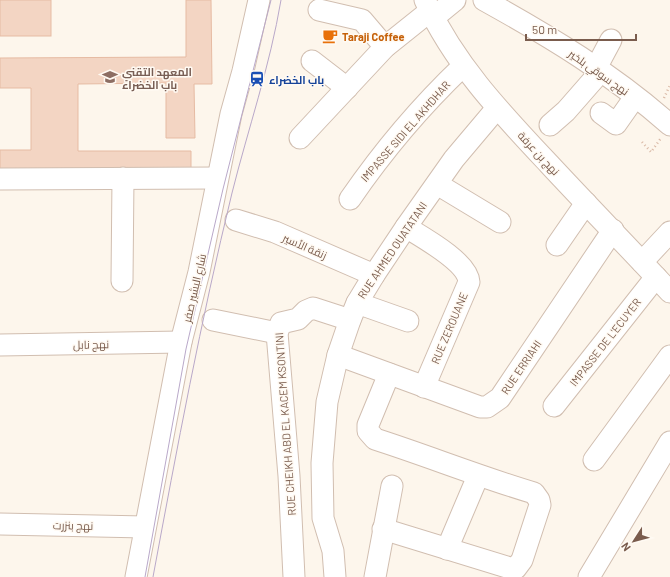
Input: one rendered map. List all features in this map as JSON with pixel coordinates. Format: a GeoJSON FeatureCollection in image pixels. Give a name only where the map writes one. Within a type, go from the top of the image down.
{"type":"FeatureCollection","features":[{"type":"Feature","properties":{"kind":"street","name":"شارع البشير صفر"},"geometry":{"type":"LineString","coordinates":[[136,577],[181,342],[199,272],[217,178],[259,0]]}},
{"type":"Feature","properties":{"kind":"street"},"geometry":{"type":"LineString","coordinates":[[300,138],[385,47],[430,10],[455,0]]}},
{"type":"Feature","properties":{"kind":"street","name":"نهج سوقي بلخير"},"geometry":{"type":"LineString","coordinates":[[484,0],[544,33],[599,70],[635,97],[668,129]]}},
{"type":"Feature","properties":{"kind":"street"},"geometry":{"type":"LineString","coordinates":[[319,10],[362,20],[385,47]]}},
{"type":"Feature","properties":{"kind":"street","name":"نهج بن عرفة"},"geometry":{"type":"LineString","coordinates":[[430,10],[463,66],[497,108],[663,284]]}},
{"type":"Feature","properties":{"kind":"street"},"geometry":{"type":"LineString","coordinates":[[550,125],[566,111],[599,70],[611,40]]}},
{"type":"Feature","properties":{"kind":"street"},"geometry":{"type":"LineString","coordinates":[[312,61],[347,88]]}},
{"type":"Feature","properties":{"kind":"street","name":"IMPASSE SIDI EL AKHDHAR"},"geometry":{"type":"LineString","coordinates":[[350,198],[373,165],[435,93],[463,66]]}},
{"type":"Feature","properties":{"kind":"street"},"geometry":{"type":"LineString","coordinates":[[601,113],[616,124],[635,97]]}},
{"type":"Feature","properties":{"kind":"street","name":"RUE AHMED OUATATANI"},"geometry":{"type":"LineString","coordinates":[[335,577],[333,551],[323,518],[322,463],[327,402],[338,356],[353,312],[374,275],[454,159],[497,108]]}},
{"type":"Feature","properties":{"kind":"street"},"geometry":{"type":"LineString","coordinates":[[122,281],[123,178]]}},
{"type":"Feature","properties":{"kind":"street"},"geometry":{"type":"LineString","coordinates":[[0,179],[217,178]]}},
{"type":"Feature","properties":{"kind":"street"},"geometry":{"type":"LineString","coordinates":[[437,184],[500,222]]}},
{"type":"Feature","properties":{"kind":"street"},"geometry":{"type":"LineString","coordinates":[[557,245],[586,203]]}},
{"type":"Feature","properties":{"kind":"street","name":"زنقة الأسير"},"geometry":{"type":"LineString","coordinates":[[236,220],[275,232],[374,275]]}},
{"type":"Feature","properties":{"kind":"street","name":"RUE ZEROUANE"},"geometry":{"type":"LineString","coordinates":[[406,227],[444,252],[460,265],[469,278],[469,282],[424,387]]}},
{"type":"Feature","properties":{"kind":"street","name":"RUE ERRIAHI"},"geometry":{"type":"LineString","coordinates":[[338,356],[480,407],[488,407],[497,401],[612,230]]}},
{"type":"Feature","properties":{"kind":"street"},"geometry":{"type":"LineString","coordinates":[[642,262],[670,232]]}},
{"type":"Feature","properties":{"kind":"street","name":"IMPASSE DE L'ECUYER"},"geometry":{"type":"LineString","coordinates":[[554,406],[663,284]]}},
{"type":"Feature","properties":{"kind":"street","name":"RUE CHEIKH ABD EL KACEM KSONTINI"},"geometry":{"type":"LineString","coordinates":[[294,577],[290,476],[277,333],[281,323],[298,319],[306,311],[313,308],[353,312]]}},
{"type":"Feature","properties":{"kind":"street"},"geometry":{"type":"LineString","coordinates":[[353,312],[408,321]]}},
{"type":"Feature","properties":{"kind":"street"},"geometry":{"type":"LineString","coordinates":[[213,320],[277,333]]}},
{"type":"Feature","properties":{"kind":"street","name":"نهج نابل"},"geometry":{"type":"LineString","coordinates":[[0,346],[181,342]]}},
{"type":"Feature","properties":{"kind":"street"},"geometry":{"type":"LineString","coordinates":[[594,460],[670,356]]}},
{"type":"Feature","properties":{"kind":"street"},"geometry":{"type":"LineString","coordinates":[[383,529],[510,568],[516,568],[522,560],[540,505],[539,500],[534,493],[478,476],[417,452],[375,439],[371,435],[368,425],[389,374]]}},
{"type":"Feature","properties":{"kind":"street"},"geometry":{"type":"LineString","coordinates":[[589,577],[670,442]]}},
{"type":"Feature","properties":{"kind":"street"},"geometry":{"type":"LineString","coordinates":[[447,549],[478,476]]}},
{"type":"Feature","properties":{"kind":"street"},"geometry":{"type":"LineString","coordinates":[[375,577],[392,486]]}},
{"type":"Feature","properties":{"kind":"street","name":"نهج بنزرت"},"geometry":{"type":"LineString","coordinates":[[0,524],[145,527]]}},
{"type":"Feature","properties":{"kind":"path"},"geometry":{"type":"LineString","coordinates":[[642,142],[651,152],[668,129]]}},
{"type":"Feature","properties":{"kind":"building"},"geometry":{"type":"Polygon","coordinates":[[[0,0],[51,0],[51,36],[0,36],[0,0]]]}},
{"type":"Feature","properties":{"kind":"building"},"geometry":{"type":"Polygon","coordinates":[[[186,0],[211,0],[212,84],[194,84],[195,138],[166,138],[166,83],[78,84],[78,151],[191,151],[191,172],[0,172],[0,150],[31,150],[31,88],[0,88],[0,58],[186,57],[186,0]]]}},
{"type":"Feature","properties":{"kind":"tram line"},"geometry":{"type":"LineString","coordinates":[[145,577],[186,349],[223,189],[271,0]]}},
{"type":"Feature","properties":{"kind":"tram line"},"geometry":{"type":"LineString","coordinates":[[153,577],[180,432],[210,288],[238,169],[271,49],[281,0]]}},
{"type":"Feature","properties":{"kind":"place","name":"Taraji Coffee"},"geometry":{"type":"Point","coordinates":[330,36]}},
{"type":"Feature","properties":{"kind":"place","name":"المعهد التقني باب الخضراء"},"geometry":{"type":"Point","coordinates":[110,77]}},
{"type":"Feature","properties":{"kind":"place","name":"باب الخضراء"},"geometry":{"type":"Point","coordinates":[257,79]}}]}
